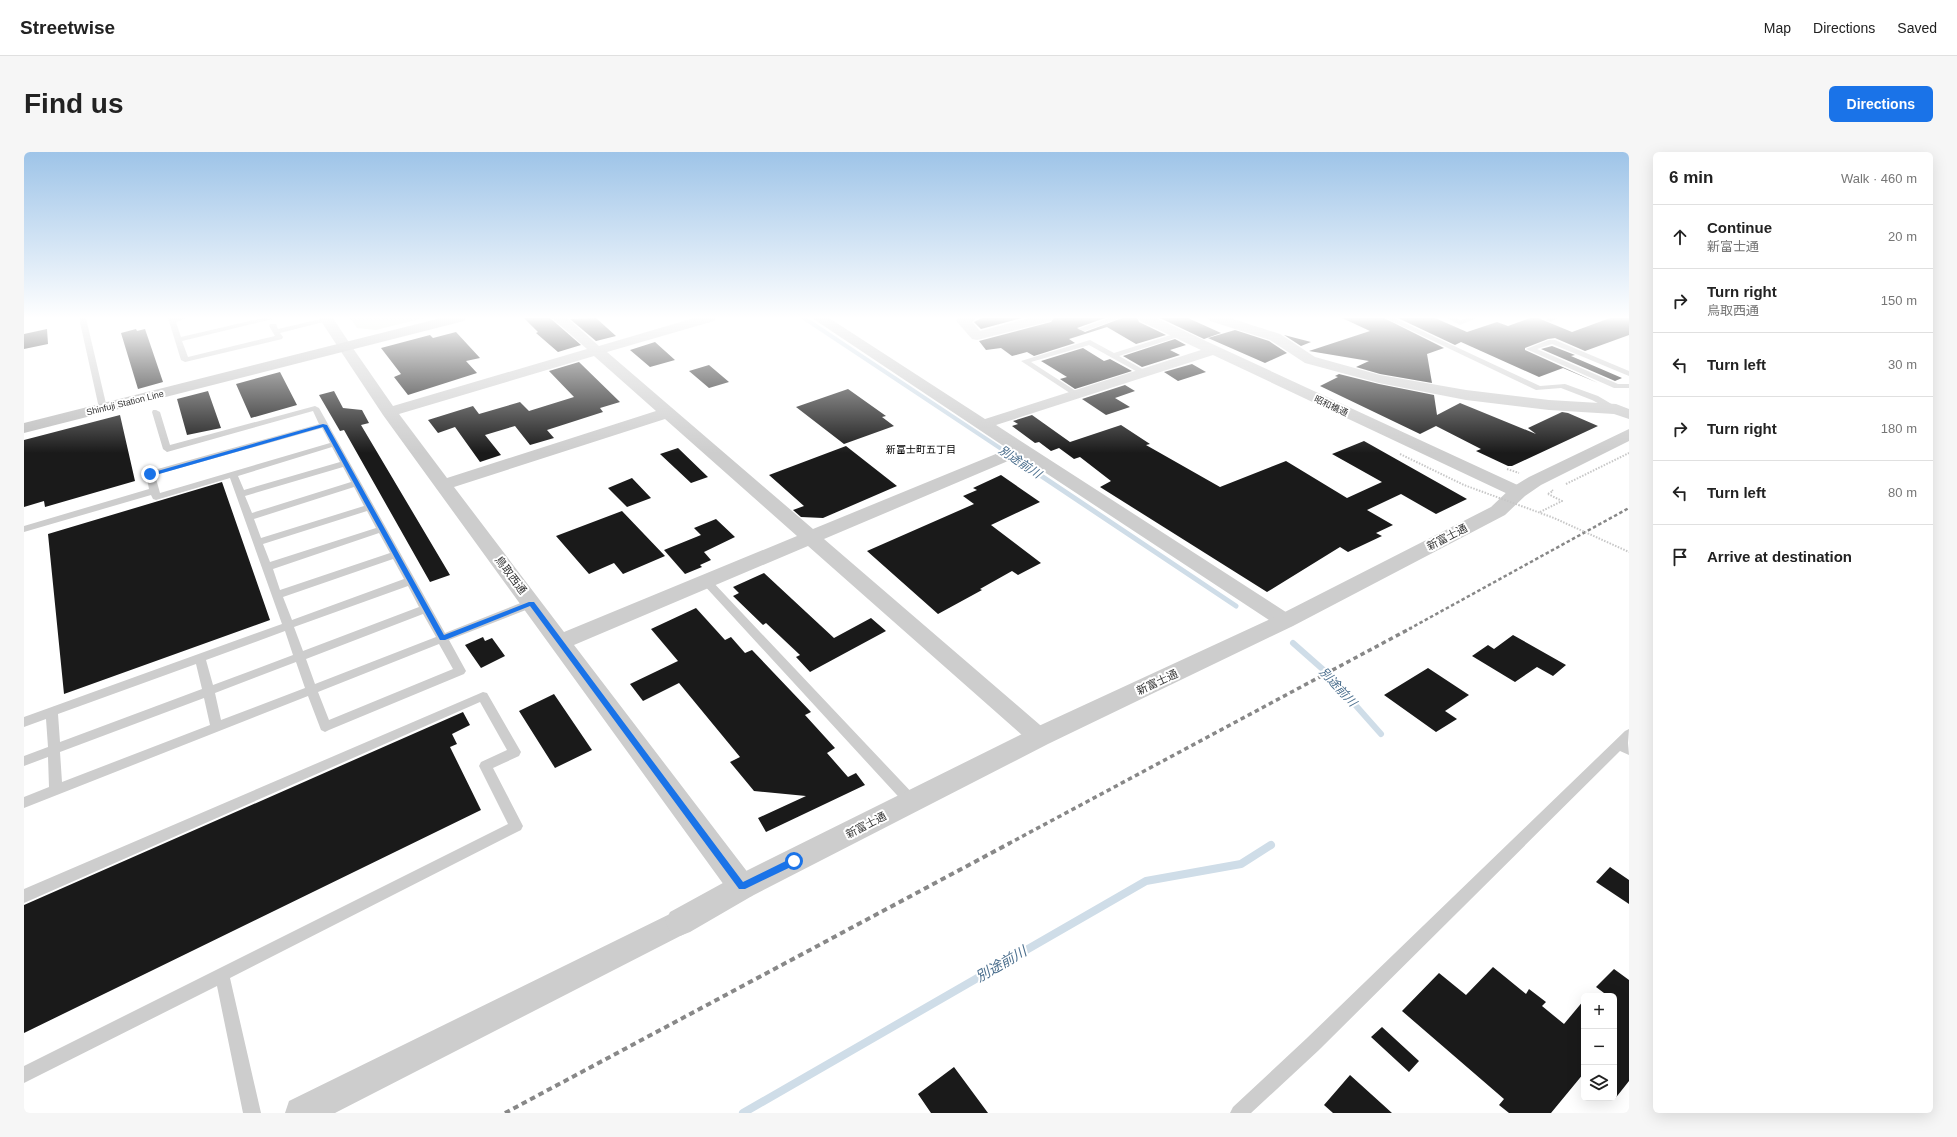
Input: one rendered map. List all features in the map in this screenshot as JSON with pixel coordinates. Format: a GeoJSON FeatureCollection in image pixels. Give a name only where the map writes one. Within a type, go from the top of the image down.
{"type":"FeatureCollection","features":[{"type":"Feature","properties":{"kind":"main road","name":"Shinfuji Station Line"},"geometry":{"type":"LineString","coordinates":[[24,428],[282,363]]}},
{"type":"Feature","properties":{"kind":"street","name":"鳥取西通"},"geometry":{"type":"LineString","coordinates":[[356,363],[389,412],[742,886]]}},
{"type":"Feature","properties":{"kind":"street"},"geometry":{"type":"LineString","coordinates":[[389,412],[557,363]]}},
{"type":"Feature","properties":{"kind":"street"},"geometry":{"type":"LineString","coordinates":[[610,363],[1039,737]]}},
{"type":"Feature","properties":{"kind":"street"},"geometry":{"type":"LineString","coordinates":[[889,363],[1285,621]]}},
{"type":"Feature","properties":{"kind":"street"},"geometry":{"type":"LineString","coordinates":[[984,424],[1174,363]]}},
{"type":"Feature","properties":{"kind":"street","name":"昭和橋通"},"geometry":{"type":"LineString","coordinates":[[1242,363],[1518,492]]}},
{"type":"Feature","properties":{"kind":"street"},"geometry":{"type":"LineString","coordinates":[[1320,363],[1380,379],[1466,395],[1623,412]]}},
{"type":"Feature","properties":{"kind":"street"},"geometry":{"type":"LineString","coordinates":[[444,486],[667,413]]}},
{"type":"Feature","properties":{"kind":"street","name":"新富士通"},"geometry":{"type":"LineString","coordinates":[[680,922],[742,886],[1039,737],[1285,621],[1498,511],[1518,492],[1535,481],[1629,434]]}},
{"type":"Feature","properties":{"kind":"street"},"geometry":{"type":"LineString","coordinates":[[560,642],[1022,449]]}},
{"type":"Feature","properties":{"kind":"street"},"geometry":{"type":"LineString","coordinates":[[301,1113],[680,922]]}},
{"type":"Feature","properties":{"kind":"lane"},"geometry":{"type":"LineString","coordinates":[[92,363],[103,408]]}},
{"type":"Feature","properties":{"kind":"lane"},"geometry":{"type":"LineString","coordinates":[[1028,363],[1076,395]]}},
{"type":"Feature","properties":{"kind":"lane"},"geometry":{"type":"LineString","coordinates":[[1125,363],[1143,373]]}},
{"type":"Feature","properties":{"kind":"lane"},"geometry":{"type":"LineString","coordinates":[[1485,363],[1539,388],[1562,386],[1595,398],[1623,412]]}},
{"type":"Feature","properties":{"kind":"lane"},"geometry":{"type":"LineString","coordinates":[[1563,363],[1617,386],[1629,386]]}},
{"type":"Feature","properties":{"kind":"lane"},"geometry":{"type":"LineString","coordinates":[[1602,363],[1629,374]]}},
{"type":"Feature","properties":{"kind":"lane"},"geometry":{"type":"LineString","coordinates":[[167,449],[316,408],[460,671],[325,727],[234,474]]}},
{"type":"Feature","properties":{"kind":"lane"},"geometry":{"type":"LineString","coordinates":[[156,412],[173,468]]}},
{"type":"Feature","properties":{"kind":"lane"},"geometry":{"type":"LineString","coordinates":[[324,425],[150,474],[156,497],[335,444]]}},
{"type":"Feature","properties":{"kind":"lane"},"geometry":{"type":"LineString","coordinates":[[241,494],[346,463]]}},
{"type":"Feature","properties":{"kind":"lane"},"geometry":{"type":"LineString","coordinates":[[249,517],[356,483]]}},
{"type":"Feature","properties":{"kind":"lane"},"geometry":{"type":"LineString","coordinates":[[24,529],[154,491]]}},
{"type":"Feature","properties":{"kind":"lane"},"geometry":{"type":"LineString","coordinates":[[258,542],[369,507]]}},
{"type":"Feature","properties":{"kind":"lane"},"geometry":{"type":"LineString","coordinates":[[267,567],[382,529]]}},
{"type":"Feature","properties":{"kind":"lane"},"geometry":{"type":"LineString","coordinates":[[277,594],[396,554]]}},
{"type":"Feature","properties":{"kind":"lane"},"geometry":{"type":"LineString","coordinates":[[24,722],[410,581]]}},
{"type":"Feature","properties":{"kind":"lane"},"geometry":{"type":"LineString","coordinates":[[706,581],[912,802]]}},
{"type":"Feature","properties":{"kind":"lane"},"geometry":{"type":"LineString","coordinates":[[24,803],[532,603]]}},
{"type":"Feature","properties":{"kind":"lane"},"geometry":{"type":"LineString","coordinates":[[24,761],[425,609]]}},
{"type":"Feature","properties":{"kind":"lane"},"geometry":{"type":"LineString","coordinates":[[200,657],[217,728]]}},
{"type":"Feature","properties":{"kind":"lane"},"geometry":{"type":"LineString","coordinates":[[24,896],[483,696],[515,752],[485,766],[516,826],[24,1075]]}},
{"type":"Feature","properties":{"kind":"lane"},"geometry":{"type":"LineString","coordinates":[[52,712],[56,790]]}},
{"type":"Feature","properties":{"kind":"lane"},"geometry":{"type":"LineString","coordinates":[[1239,1113],[1313,1044],[1626,743]]}},
{"type":"Feature","properties":{"kind":"lane"},"geometry":{"type":"LineString","coordinates":[[222,975],[252,1113]]}},
{"type":"Feature","properties":{"kind":"path"},"geometry":{"type":"LineString","coordinates":[[1560,487],[1629,453]]}},
{"type":"Feature","properties":{"kind":"path"},"geometry":{"type":"LineString","coordinates":[[1400,454],[1464,484],[1540,512],[1629,552]]}},
{"type":"Feature","properties":{"kind":"path"},"geometry":{"type":"LineString","coordinates":[[1540,512],[1562,501],[1548,494]]}},
{"type":"Feature","properties":{"kind":"building"},"geometry":{"type":"Polygon","coordinates":[[[130,363],[156,363],[163,382],[138,389],[130,363]]]}},
{"type":"Feature","properties":{"kind":"building"},"geometry":{"type":"Polygon","coordinates":[[[392,363],[468,363],[477,373],[408,395],[394,377],[401,374],[392,363]]]}},
{"type":"Feature","properties":{"kind":"building"},"geometry":{"type":"Polygon","coordinates":[[[580,363],[620,402],[600,408],[603,412],[547,430],[554,438],[530,445],[515,426],[485,435],[501,455],[480,462],[455,427],[438,433],[428,420],[473,406],[479,414],[520,402],[529,411],[574,397],[549,371],[580,363]]]}},
{"type":"Feature","properties":{"kind":"building"},"geometry":{"type":"Polygon","coordinates":[[[645,363],[665,363],[650,367],[645,363]]]}},
{"type":"Feature","properties":{"kind":"building"},"geometry":{"type":"Polygon","coordinates":[[[1044,363],[1117,363],[1132,371],[1075,389],[1060,379],[1067,377],[1044,363]]]}},
{"type":"Feature","properties":{"kind":"building"},"geometry":{"type":"Polygon","coordinates":[[[1135,363],[1155,363],[1142,367],[1135,363]]]}},
{"type":"Feature","properties":{"kind":"building"},"geometry":{"type":"Polygon","coordinates":[[[1365,363],[1429,363],[1432,383],[1380,374],[1356,367],[1365,363]]]}},
{"type":"Feature","properties":{"kind":"building"},"geometry":{"type":"Polygon","coordinates":[[[1507,363],[1553,363],[1598,383],[1563,368],[1539,377],[1507,363]]]}},
{"type":"Feature","properties":{"kind":"building"},"geometry":{"type":"Polygon","coordinates":[[[1573,363],[1587,363],[1622,378],[1615,381],[1573,363]]]}},
{"type":"Feature","properties":{"kind":"building"},"geometry":{"type":"Polygon","coordinates":[[[1192,364],[1206,372],[1178,381],[1164,372],[1192,364]]]}},
{"type":"Feature","properties":{"kind":"building"},"geometry":{"type":"Polygon","coordinates":[[[709,365],[729,382],[709,388],[689,371],[709,365]]]}},
{"type":"Feature","properties":{"kind":"building"},"geometry":{"type":"Polygon","coordinates":[[[280,372],[297,405],[251,418],[236,384],[280,372]]]}},
{"type":"Feature","properties":{"kind":"building"},"geometry":{"type":"Polygon","coordinates":[[[1339,374],[1434,395],[1437,415],[1460,403],[1536,434],[1528,428],[1562,412],[1568,413],[1598,426],[1512,466],[1508,466],[1476,451],[1481,449],[1436,426],[1420,434],[1320,386],[1338,377],[1335,376],[1339,374]]]}},
{"type":"Feature","properties":{"kind":"building"},"geometry":{"type":"Polygon","coordinates":[[[1125,385],[1135,391],[1115,398],[1130,407],[1106,415],[1082,399],[1125,385]]]}},
{"type":"Feature","properties":{"kind":"building"},"geometry":{"type":"Polygon","coordinates":[[[848,389],[886,416],[882,417],[894,426],[844,444],[796,407],[848,389]]]}},
{"type":"Feature","properties":{"kind":"building"},"geometry":{"type":"Polygon","coordinates":[[[208,391],[221,428],[187,435],[177,399],[208,391]]]}},
{"type":"Feature","properties":{"kind":"building"},"geometry":{"type":"Polygon","coordinates":[[[334,391],[343,408],[362,410],[369,423],[361,425],[450,575],[430,582],[344,430],[340,431],[319,395],[334,391]]]}},
{"type":"Feature","properties":{"kind":"building"},"geometry":{"type":"Polygon","coordinates":[[[120,415],[135,481],[45,507],[44,501],[24,507],[24,440],[120,415]]]}},
{"type":"Feature","properties":{"kind":"building"},"geometry":{"type":"Polygon","coordinates":[[[1032,415],[1070,442],[1121,425],[1150,444],[1146,445],[1220,487],[1286,461],[1347,498],[1382,482],[1332,454],[1364,441],[1467,499],[1436,514],[1401,494],[1367,510],[1393,525],[1376,533],[1382,536],[1348,552],[1340,547],[1267,592],[1100,487],[1111,481],[1080,457],[1074,459],[1059,448],[1051,451],[1039,442],[1035,443],[1012,426],[1018,424],[1013,421],[1032,415]]]}},
{"type":"Feature","properties":{"kind":"building"},"geometry":{"type":"Polygon","coordinates":[[[846,446],[897,486],[823,518],[801,517],[793,510],[804,506],[769,475],[846,446]]]}},
{"type":"Feature","properties":{"kind":"building"},"geometry":{"type":"Polygon","coordinates":[[[678,448],[708,477],[691,483],[660,454],[678,448]]]}},
{"type":"Feature","properties":{"kind":"building"},"geometry":{"type":"Polygon","coordinates":[[[1001,475],[1040,502],[991,525],[1041,563],[1018,575],[1012,571],[980,589],[982,590],[938,614],[867,551],[974,504],[963,496],[977,490],[973,488],[1001,475]]]}},
{"type":"Feature","properties":{"kind":"building"},"geometry":{"type":"Polygon","coordinates":[[[632,478],[651,498],[627,507],[608,488],[632,478]]]}},
{"type":"Feature","properties":{"kind":"building"},"geometry":{"type":"Polygon","coordinates":[[[222,482],[270,620],[64,694],[48,534],[222,482]]]}},
{"type":"Feature","properties":{"kind":"building"},"geometry":{"type":"Polygon","coordinates":[[[622,511],[665,556],[623,574],[614,563],[589,574],[556,536],[622,511]]]}},
{"type":"Feature","properties":{"kind":"building"},"geometry":{"type":"Polygon","coordinates":[[[716,519],[735,537],[704,552],[711,560],[700,565],[702,567],[685,574],[664,550],[701,535],[694,528],[716,519]]]}},
{"type":"Feature","properties":{"kind":"building"},"geometry":{"type":"Polygon","coordinates":[[[764,573],[834,638],[871,618],[886,631],[810,672],[796,657],[800,655],[766,623],[763,625],[733,596],[739,593],[733,587],[764,573]]]}},
{"type":"Feature","properties":{"kind":"building"},"geometry":{"type":"Polygon","coordinates":[[[696,608],[725,640],[731,637],[745,653],[752,650],[811,712],[805,715],[835,748],[827,753],[848,777],[856,773],[865,785],[766,832],[758,818],[806,796],[754,791],[730,762],[740,757],[679,683],[643,701],[630,684],[678,661],[651,629],[696,608]]]}},
{"type":"Feature","properties":{"kind":"building"},"geometry":{"type":"Polygon","coordinates":[[[1513,635],[1566,665],[1553,676],[1537,667],[1515,682],[1472,656],[1488,645],[1494,649],[1513,635]]]}},
{"type":"Feature","properties":{"kind":"building"},"geometry":{"type":"Polygon","coordinates":[[[483,637],[485,641],[492,638],[505,656],[481,668],[465,645],[483,637]]]}},
{"type":"Feature","properties":{"kind":"building"},"geometry":{"type":"Polygon","coordinates":[[[1428,668],[1469,695],[1445,711],[1457,719],[1436,732],[1384,695],[1428,668]]]}},
{"type":"Feature","properties":{"kind":"building"},"geometry":{"type":"Polygon","coordinates":[[[554,694],[592,750],[555,768],[519,711],[554,694]]]}},
{"type":"Feature","properties":{"kind":"building"},"geometry":{"type":"Polygon","coordinates":[[[463,712],[470,725],[452,734],[457,744],[450,747],[481,810],[24,1033],[24,905],[463,712]]]}},
{"type":"Feature","properties":{"kind":"building"},"geometry":{"type":"Polygon","coordinates":[[[1610,867],[1629,880],[1629,904],[1596,882],[1610,867]]]}},
{"type":"Feature","properties":{"kind":"building"},"geometry":{"type":"Polygon","coordinates":[[[1493,967],[1526,994],[1529,989],[1546,1002],[1542,1006],[1564,1024],[1581,1004],[1581,1077],[1551,1113],[1509,1113],[1499,1105],[1504,1099],[1402,1011],[1439,973],[1466,995],[1493,967]]]}},
{"type":"Feature","properties":{"kind":"building"},"geometry":{"type":"Polygon","coordinates":[[[1614,969],[1629,980],[1629,1081],[1617,1096],[1617,993],[1604,993],[1596,987],[1614,969]]]}},
{"type":"Feature","properties":{"kind":"building"},"geometry":{"type":"Polygon","coordinates":[[[1382,1027],[1419,1061],[1409,1072],[1371,1037],[1382,1027]]]}},
{"type":"Feature","properties":{"kind":"building"},"geometry":{"type":"Polygon","coordinates":[[[954,1067],[988,1113],[931,1113],[918,1094],[954,1067]]]}},
{"type":"Feature","properties":{"kind":"building"},"geometry":{"type":"Polygon","coordinates":[[[1350,1075],[1392,1113],[1333,1113],[1324,1105],[1350,1075]]]}},
{"type":"Feature","properties":{"kind":"waterway","name":"別途前川"},"geometry":{"type":"LineString","coordinates":[[872,363],[1012,456]]}},
{"type":"Feature","properties":{"kind":"waterway","name":"別途前川"},"geometry":{"type":"LineString","coordinates":[[1010,455],[1236,606]]}},
{"type":"Feature","properties":{"kind":"waterway","name":"別途前川"},"geometry":{"type":"LineString","coordinates":[[1293,643],[1327,673],[1381,734]]}},
{"type":"Feature","properties":{"kind":"waterway","name":"別途前川"},"geometry":{"type":"LineString","coordinates":[[743,1113],[1146,881],[1241,864],[1271,845]]}},
{"type":"Feature","properties":{"kind":"railway"},"geometry":{"type":"LineString","coordinates":[[1409,629],[1629,508]]}},
{"type":"Feature","properties":{"kind":"railway"},"geometry":{"type":"LineString","coordinates":[[1008,844],[1411,628]]}},
{"type":"Feature","properties":{"kind":"railway"},"geometry":{"type":"LineString","coordinates":[[505,1113],[1010,843]]}},
{"type":"Feature","properties":{"kind":"district","name":"新富士町五丁目"},"geometry":{"type":"Point","coordinates":[921,449]}},
{"type":"Feature","properties":{"kind":"route"},"geometry":{"type":"LineString","coordinates":[[150,474],[324,425],[442,638],[532,603],[742,886],[794,861]]}}]}
